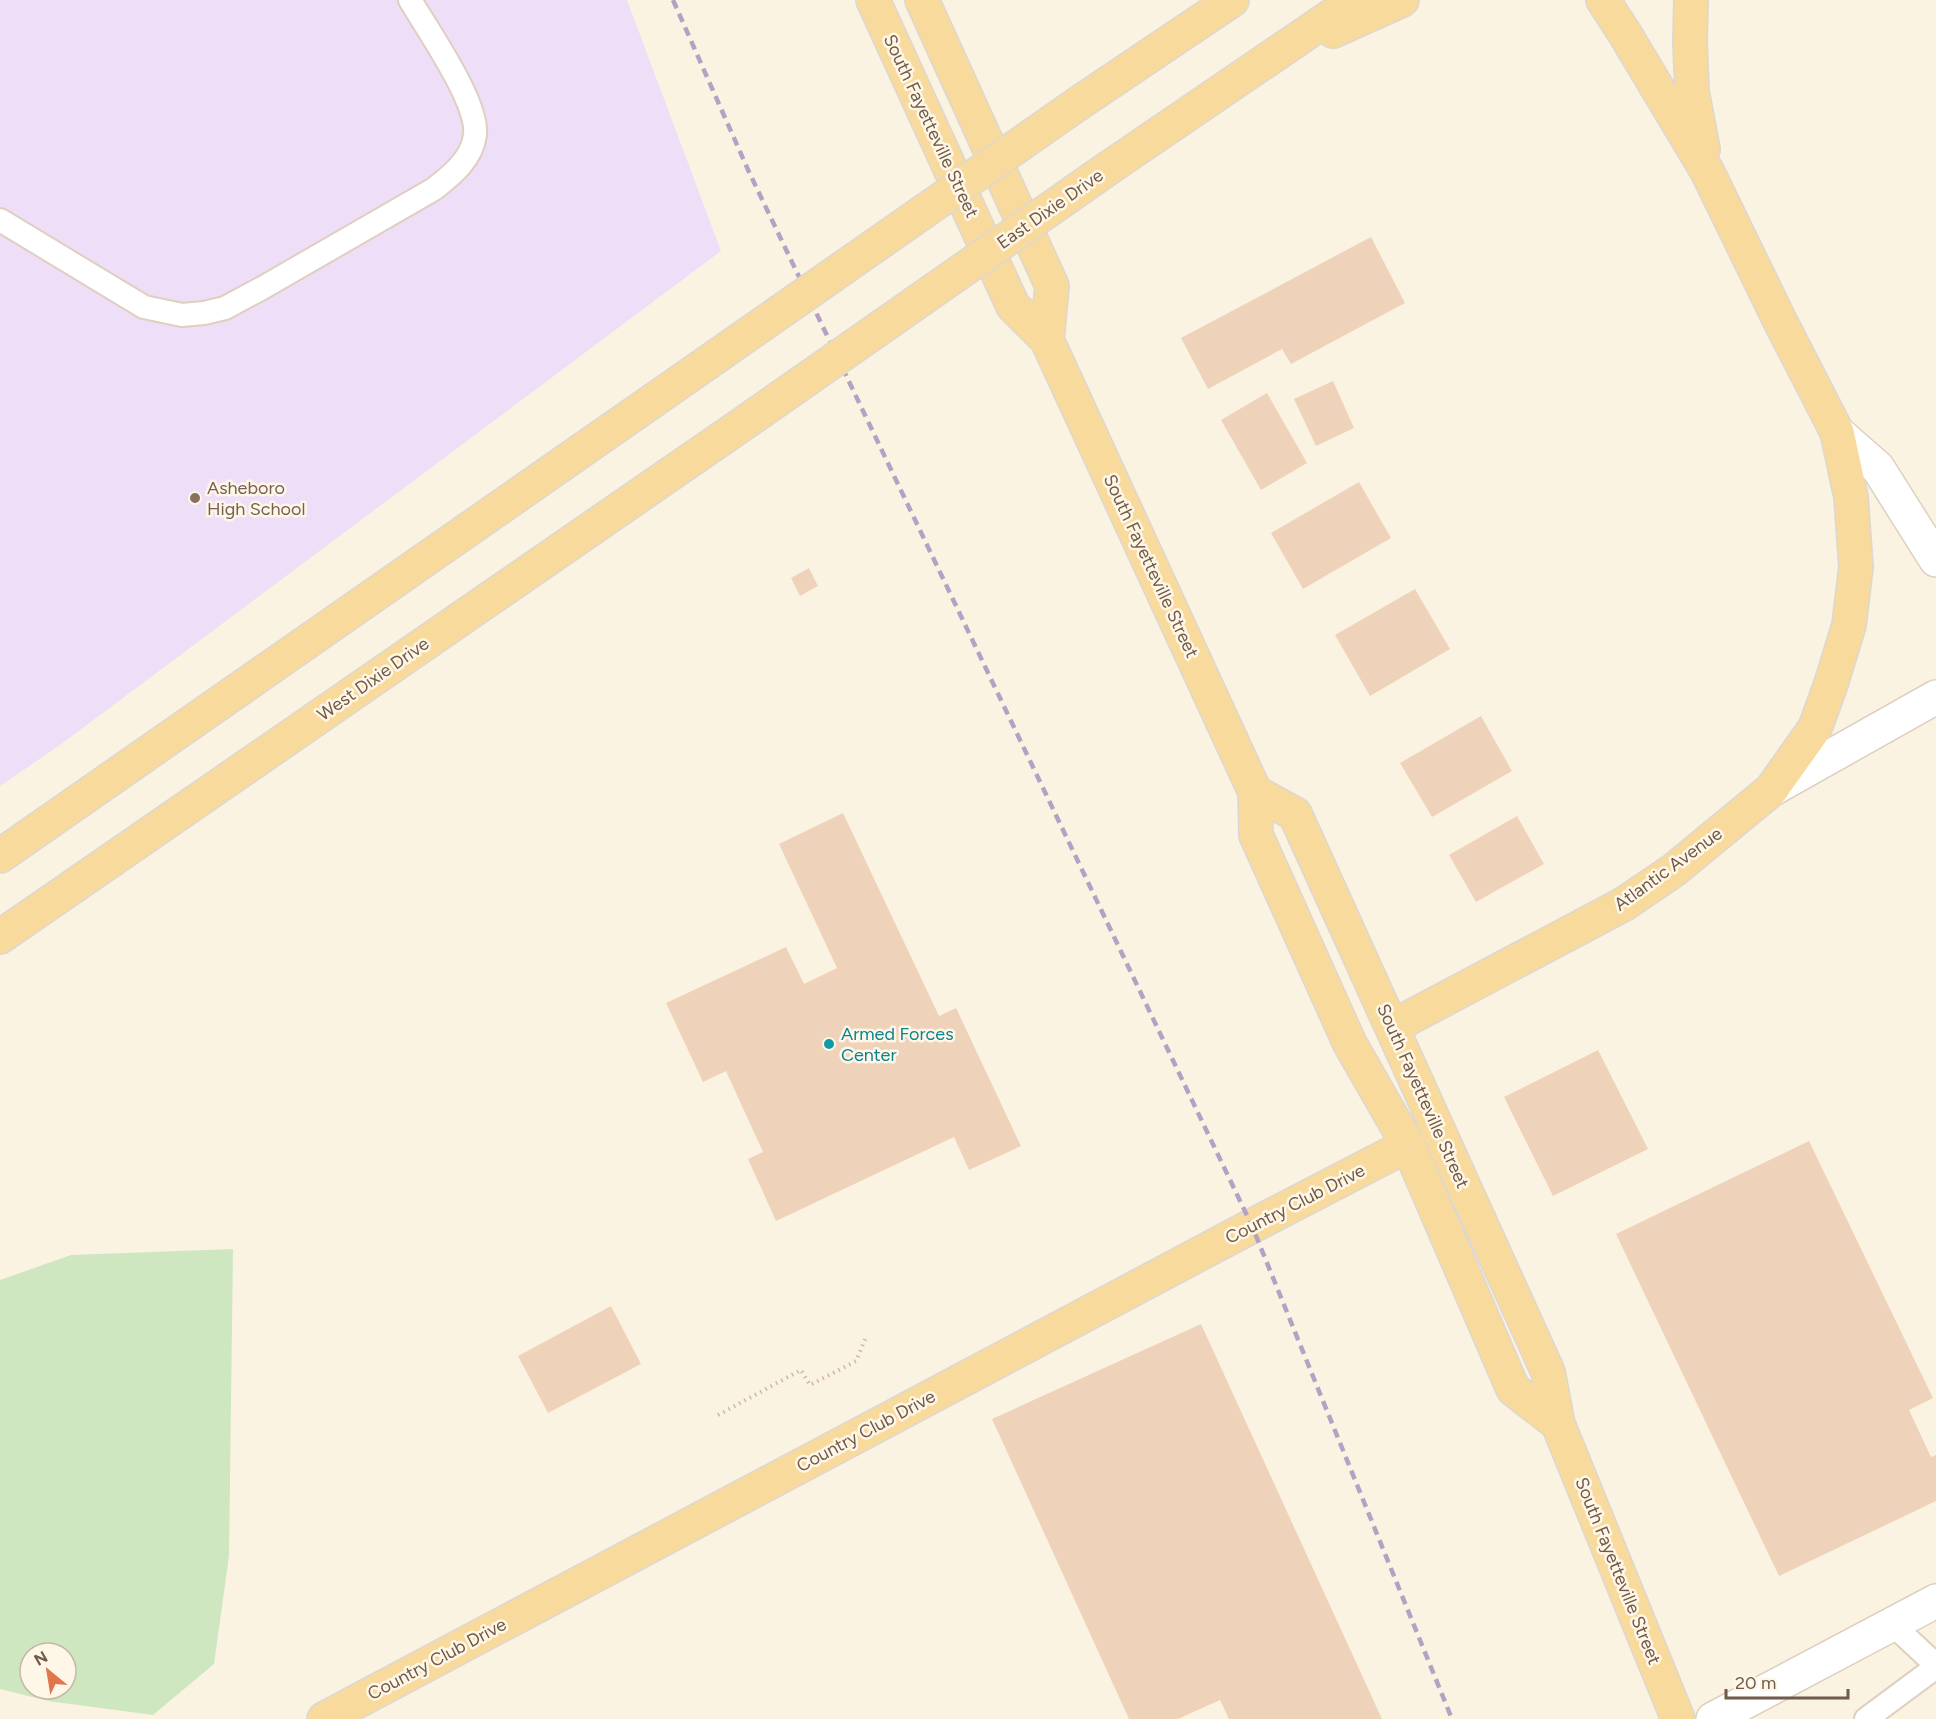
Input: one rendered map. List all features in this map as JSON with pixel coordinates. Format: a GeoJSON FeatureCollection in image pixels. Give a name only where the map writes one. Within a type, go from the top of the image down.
{"type":"FeatureCollection","features":[{"type":"Feature","properties":{"kind":"main road","name":"South Fayetteville Street"},"geometry":{"type":"LineString","coordinates":[[873,0],[1013,306],[1047,340],[1255,792],[1256,835],[1350,1044],[1408,1145],[1513,1389],[1558,1424]]}},
{"type":"Feature","properties":{"kind":"main road"},"geometry":{"type":"LineString","coordinates":[[922,0],[1052,286],[1047,340]]}},
{"type":"Feature","properties":{"kind":"main road"},"geometry":{"type":"LineString","coordinates":[[0,856],[1079,103],[1232,0]]}},
{"type":"Feature","properties":{"kind":"main road","name":"East Dixie Drive"},"geometry":{"type":"LineString","coordinates":[[747,421],[1110,167],[1355,0]]}},
{"type":"Feature","properties":{"kind":"main road"},"geometry":{"type":"LineString","coordinates":[[1264,63],[1402,0]]}},
{"type":"Feature","properties":{"kind":"main road"},"geometry":{"type":"LineString","coordinates":[[1603,0],[1707,171],[1780,321],[1838,432],[1851,497],[1856,567],[1849,625],[1832,684],[1815,728],[1771,790]]}},
{"type":"Feature","properties":{"kind":"main road"},"geometry":{"type":"LineString","coordinates":[[1691,0],[1692,91],[1707,171]]}},
{"type":"Feature","properties":{"kind":"main road","name":"West Dixie Drive"},"geometry":{"type":"LineString","coordinates":[[0,937],[747,421]]}},
{"type":"Feature","properties":{"kind":"main road","name":"Atlantic Avenue"},"geometry":{"type":"LineString","coordinates":[[1392,1027],[1624,904],[1674,870],[1771,790]]}},
{"type":"Feature","properties":{"kind":"main road","name":"South Fayetteville Street"},"geometry":{"type":"LineString","coordinates":[[1255,792],[1295,814],[1548,1372],[1558,1424],[1678,1719]]}},
{"type":"Feature","properties":{"kind":"main road","name":"Country Club Drive"},"geometry":{"type":"LineString","coordinates":[[324,1719],[1408,1145]]}},
{"type":"Feature","properties":{"kind":"street"},"geometry":{"type":"LineString","coordinates":[[1838,432],[1878,468],[1936,560]]}},
{"type":"Feature","properties":{"kind":"street","name":"Atlantic Avenue"},"geometry":{"type":"LineString","coordinates":[[1771,790],[1936,697]]}},
{"type":"Feature","properties":{"kind":"street"},"geometry":{"type":"LineString","coordinates":[[1713,1719],[1936,1601]]}},
{"type":"Feature","properties":{"kind":"lane"},"geometry":{"type":"LineString","coordinates":[[0,220],[144,307],[182,315],[225,308],[434,189],[458,171],[472,146],[475,133],[470,105],[410,0]]}},
{"type":"Feature","properties":{"kind":"lane"},"geometry":{"type":"LineString","coordinates":[[1866,1719],[1936,1666],[1892,1624]]}},
{"type":"Feature","properties":{"kind":"path"},"geometry":{"type":"LineString","coordinates":[[718,1415],[801,1370],[810,1385],[856,1361],[867,1335]]}},
{"type":"Feature","properties":{"kind":"shaded area","name":"Asheboro High School"},"geometry":{"type":"Polygon","coordinates":[[[0,0],[627,0],[721,251],[60,745],[0,786],[0,0]]]}},
{"type":"Feature","properties":{"kind":"green space"},"geometry":{"type":"Polygon","coordinates":[[[233,1249],[229,1556],[214,1664],[153,1715],[48,1701],[78,1701],[78,1641],[18,1641],[18,1694],[0,1689],[0,1280],[71,1255],[233,1249]]]}},
{"type":"Feature","properties":{"kind":"building"},"geometry":{"type":"Polygon","coordinates":[[[1371,237],[1405,303],[1291,364],[1282,349],[1208,389],[1181,338],[1371,237]]]}},
{"type":"Feature","properties":{"kind":"building"},"geometry":{"type":"Polygon","coordinates":[[[1333,381],[1354,428],[1316,446],[1294,399],[1333,381]]]}},
{"type":"Feature","properties":{"kind":"building"},"geometry":{"type":"Polygon","coordinates":[[[1267,393],[1307,463],[1261,490],[1221,420],[1267,393]]]}},
{"type":"Feature","properties":{"kind":"building"},"geometry":{"type":"Polygon","coordinates":[[[1359,482],[1391,538],[1303,589],[1271,533],[1359,482]]]}},
{"type":"Feature","properties":{"kind":"building"},"geometry":{"type":"Polygon","coordinates":[[[809,568],[818,586],[800,596],[791,578],[809,568]]]}},
{"type":"Feature","properties":{"kind":"building"},"geometry":{"type":"Polygon","coordinates":[[[1415,589],[1450,649],[1370,696],[1335,635],[1415,589]]]}},
{"type":"Feature","properties":{"kind":"building"},"geometry":{"type":"Polygon","coordinates":[[[1481,716],[1512,771],[1432,817],[1400,763],[1481,716]]]}},
{"type":"Feature","properties":{"kind":"building","name":"Armed Forces Center"},"geometry":{"type":"Polygon","coordinates":[[[843,813],[939,1016],[956,1008],[1021,1146],[969,1170],[954,1137],[776,1221],[748,1159],[763,1152],[726,1071],[703,1082],[666,1003],[786,947],[804,984],[837,968],[779,844],[843,813]]]}},
{"type":"Feature","properties":{"kind":"building"},"geometry":{"type":"Polygon","coordinates":[[[1517,816],[1544,864],[1476,902],[1449,855],[1517,816]]]}},
{"type":"Feature","properties":{"kind":"building"},"geometry":{"type":"Polygon","coordinates":[[[1598,1050],[1648,1149],[1553,1196],[1504,1097],[1598,1050]]]}},
{"type":"Feature","properties":{"kind":"building"},"geometry":{"type":"Polygon","coordinates":[[[1809,1141],[1933,1398],[1909,1410],[1931,1457],[1936,1455],[1936,1501],[1779,1576],[1616,1234],[1809,1141]]]}},
{"type":"Feature","properties":{"kind":"building"},"geometry":{"type":"Polygon","coordinates":[[[611,1306],[641,1364],[548,1413],[518,1356],[611,1306]]]}},
{"type":"Feature","properties":{"kind":"building"},"geometry":{"type":"Polygon","coordinates":[[[1201,1324],[1382,1719],[1229,1719],[1220,1700],[1178,1719],[1129,1719],[992,1419],[1201,1324]]]}},
{"type":"Feature","properties":{"kind":"railway"},"geometry":{"type":"LineString","coordinates":[[673,0],[749,172],[1252,1226],[1452,1719]]}},
{"type":"Feature","properties":{"kind":"place","name":"Asheboro High School"},"geometry":{"type":"Point","coordinates":[195,498]}},
{"type":"Feature","properties":{"kind":"place","name":"Armed Forces Center"},"geometry":{"type":"Point","coordinates":[829,1044]}}]}
